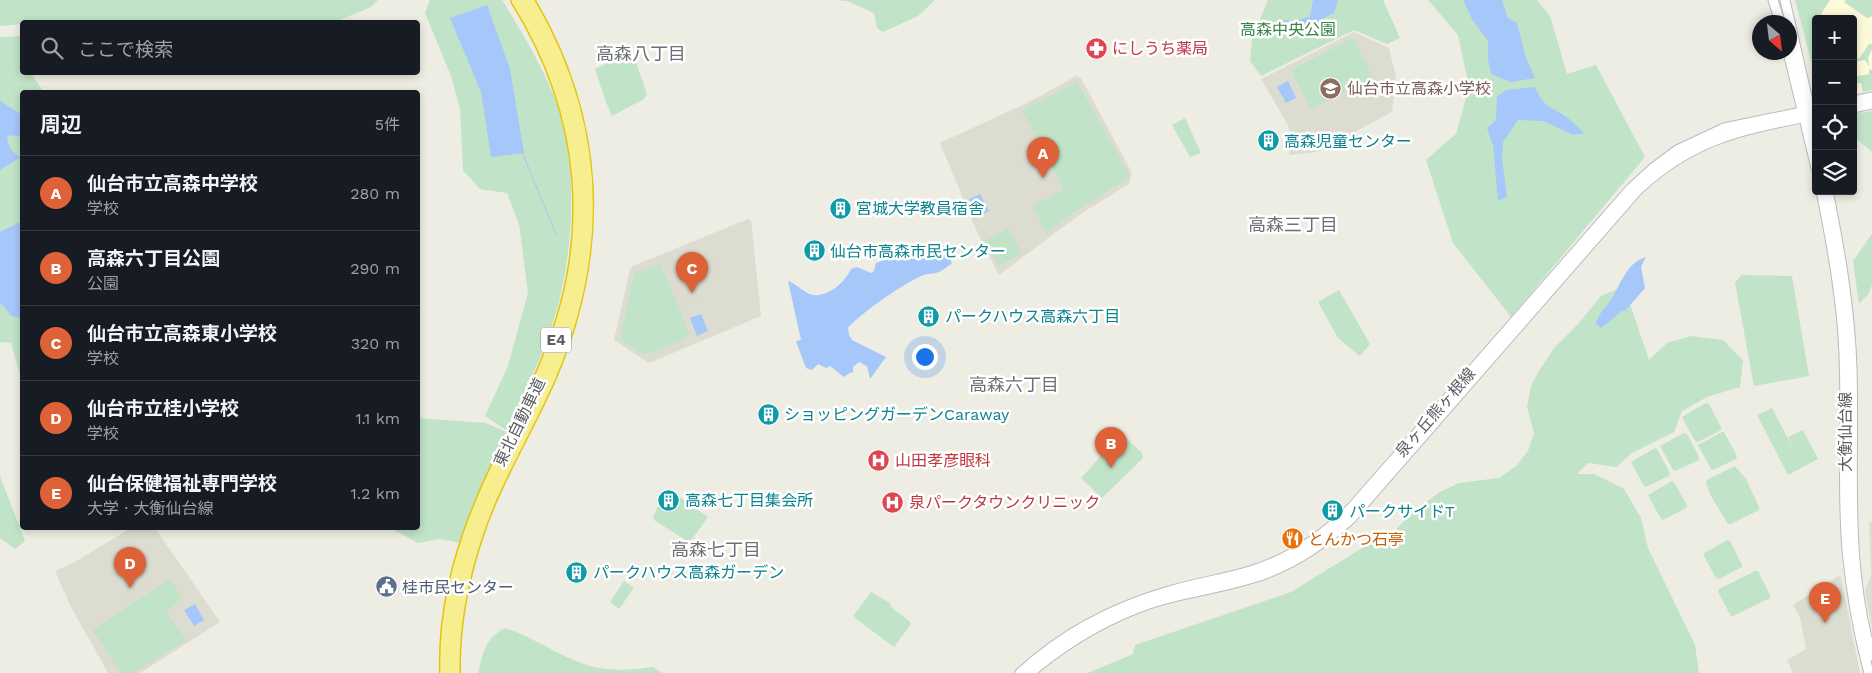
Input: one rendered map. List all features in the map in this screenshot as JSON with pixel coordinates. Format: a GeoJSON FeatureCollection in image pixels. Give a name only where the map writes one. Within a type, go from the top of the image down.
{"type":"FeatureCollection","features":[{"type":"Feature","properties":{"kind":"highway","name":"東北自動車道"},"geometry":{"type":"LineString","coordinates":[[446,673],[446,647],[454,586],[468,536],[485,492],[549,357],[564,315],[576,258],[579,223],[577,171],[567,110],[544,46],[517,0]]}},
{"type":"Feature","properties":{"kind":"highway","name":"東北自動車道"},"geometry":{"type":"LineString","coordinates":[[454,673],[455,638],[462,588],[477,534],[550,377],[575,304],[586,250],[587,193],[580,127],[571,94],[557,56],[528,0]]}},
{"type":"Feature","properties":{"kind":"main road"},"geometry":{"type":"LineString","coordinates":[[1773,0],[1778,15]]}},
{"type":"Feature","properties":{"kind":"main road"},"geometry":{"type":"LineString","coordinates":[[1785,0],[1810,113],[1814,150]]}},
{"type":"Feature","properties":{"kind":"main road"},"geometry":{"type":"LineString","coordinates":[[1791,60],[1810,113]]}},
{"type":"Feature","properties":{"kind":"main road"},"geometry":{"type":"LineString","coordinates":[[1857,100],[1872,97]]}},
{"type":"Feature","properties":{"kind":"main road"},"geometry":{"type":"LineString","coordinates":[[1857,107],[1872,104]]}},
{"type":"Feature","properties":{"kind":"main road","name":"泉ヶ丘熊ヶ根線"},"geometry":{"type":"LineString","coordinates":[[1020,673],[1064,638],[1110,613],[1169,591],[1261,568],[1295,553],[1317,538],[1336,524],[1352,507],[1642,177],[1677,150],[1709,134],[1740,124],[1810,113]]}},
{"type":"Feature","properties":{"kind":"main road","name":"泉ヶ丘熊ヶ根線"},"geometry":{"type":"LineString","coordinates":[[1030,673],[1074,641],[1124,614],[1175,597],[1264,575],[1297,560],[1322,544],[1351,519],[1638,190],[1650,179],[1688,153],[1725,136],[1810,113]]}},
{"type":"Feature","properties":{"kind":"main road","name":"大衡仙台線"},"geometry":{"type":"LineString","coordinates":[[1822,195],[1833,250],[1842,321],[1845,386],[1847,549],[1854,604],[1869,673]]}},
{"type":"Feature","properties":{"kind":"main road","name":"大衡仙台線"},"geometry":{"type":"LineString","coordinates":[[1829,195],[1842,261],[1849,325],[1852,369],[1852,520],[1856,582],[1872,656]]}},
{"type":"Feature","properties":{"kind":"shaded area"},"geometry":{"type":"Polygon","coordinates":[[[1795,0],[1872,0],[1872,90],[1857,93],[1857,15],[1812,15],[1812,65],[1795,0]]]}},
{"type":"Feature","properties":{"kind":"shaded area","name":"仙台市立高森小学校"},"geometry":{"type":"Polygon","coordinates":[[[1354,32],[1389,48],[1396,77],[1392,112],[1317,152],[1289,155],[1290,136],[1288,125],[1261,79],[1354,32]]]}},
{"type":"Feature","properties":{"kind":"shaded area"},"geometry":{"type":"Polygon","coordinates":[[[1076,76],[1081,78],[1132,173],[1129,184],[1079,215],[999,275],[978,234],[940,143],[1031,101],[1076,76]]]}},
{"type":"Feature","properties":{"kind":"shaded area"},"geometry":{"type":"Polygon","coordinates":[[[748,219],[751,220],[761,316],[649,363],[614,340],[630,270],[633,266],[748,219]]]}},
{"type":"Feature","properties":{"kind":"shaded area"},"geometry":{"type":"Polygon","coordinates":[[[1869,522],[1872,522],[1872,628],[1865,591],[1871,574],[1869,522]]]}},
{"type":"Feature","properties":{"kind":"shaded area"},"geometry":{"type":"Polygon","coordinates":[[[128,530],[156,530],[220,622],[140,673],[108,673],[70,605],[55,571],[75,562],[128,530]]]}},
{"type":"Feature","properties":{"kind":"shaded area"},"geometry":{"type":"Polygon","coordinates":[[[1838,576],[1841,577],[1860,673],[1793,673],[1787,660],[1806,649],[1800,618],[1793,605],[1838,576]]]}},
{"type":"Feature","properties":{"kind":"green space"},"geometry":{"type":"Polygon","coordinates":[[[0,0],[378,0],[371,7],[340,20],[20,20],[20,24],[0,26],[0,0]]]}},
{"type":"Feature","properties":{"kind":"green space"},"geometry":{"type":"Polygon","coordinates":[[[430,0],[502,0],[534,54],[550,87],[560,114],[567,143],[571,205],[570,237],[560,298],[542,353],[506,430],[485,416],[508,366],[528,293],[519,224],[507,193],[480,189],[463,170],[460,108],[451,76],[425,13],[430,0]]]}},
{"type":"Feature","properties":{"kind":"green space"},"geometry":{"type":"Polygon","coordinates":[[[835,0],[935,0],[918,16],[883,32],[877,28],[874,13],[847,1],[835,0]]]}},
{"type":"Feature","properties":{"kind":"green space","name":"高森中央公園"},"geometry":{"type":"Polygon","coordinates":[[[1268,0],[1383,0],[1400,38],[1387,44],[1354,30],[1261,76],[1250,61],[1252,39],[1268,0]]]}},
{"type":"Feature","properties":{"kind":"green space"},"geometry":{"type":"Polygon","coordinates":[[[1428,0],[1537,0],[1550,16],[1567,74],[1596,65],[1645,157],[1511,317],[1453,243],[1426,160],[1456,134],[1469,87],[1458,35],[1428,0]]]}},
{"type":"Feature","properties":{"kind":"green space"},"geometry":{"type":"Polygon","coordinates":[[[1795,0],[1830,0],[1821,14],[1822,15],[1812,15],[1812,65],[1795,0]]]}},
{"type":"Feature","properties":{"kind":"green space"},"geometry":{"type":"Polygon","coordinates":[[[1846,0],[1872,0],[1872,16],[1867,18],[1844,2],[1846,0]]]}},
{"type":"Feature","properties":{"kind":"green space"},"geometry":{"type":"Polygon","coordinates":[[[20,36],[20,75],[32,75],[43,90],[20,90],[20,374],[11,343],[0,342],[0,37],[20,36]]]}},
{"type":"Feature","properties":{"kind":"green space"},"geometry":{"type":"Polygon","coordinates":[[[1353,38],[1373,77],[1311,109],[1292,73],[1293,69],[1353,38]]]}},
{"type":"Feature","properties":{"kind":"green space"},"geometry":{"type":"Polygon","coordinates":[[[1869,44],[1872,44],[1868,58],[1869,65],[1864,60],[1857,61],[1857,58],[1859,59],[1869,44]]]}},
{"type":"Feature","properties":{"kind":"green space"},"geometry":{"type":"Polygon","coordinates":[[[632,51],[647,94],[644,99],[612,116],[595,69],[632,51]]]}},
{"type":"Feature","properties":{"kind":"green space"},"geometry":{"type":"Polygon","coordinates":[[[1869,69],[1872,70],[1872,90],[1863,92],[1861,83],[1857,84],[1857,76],[1869,74],[1869,69]]]}},
{"type":"Feature","properties":{"kind":"green space"},"geometry":{"type":"Polygon","coordinates":[[[1077,82],[1129,174],[1128,178],[1065,218],[1047,233],[1032,206],[1064,189],[1022,110],[1077,82]]]}},
{"type":"Feature","properties":{"kind":"green space"},"geometry":{"type":"Polygon","coordinates":[[[1872,111],[1872,152],[1857,139],[1857,113],[1872,111]]]}},
{"type":"Feature","properties":{"kind":"green space"},"geometry":{"type":"Polygon","coordinates":[[[1185,118],[1201,153],[1190,157],[1172,125],[1185,118]]]}},
{"type":"Feature","properties":{"kind":"green space"},"geometry":{"type":"Polygon","coordinates":[[[1008,228],[1022,253],[999,266],[985,241],[1008,228]]]}},
{"type":"Feature","properties":{"kind":"green space"},"geometry":{"type":"Polygon","coordinates":[[[1872,234],[1872,285],[1869,293],[1859,304],[1853,261],[1872,234]]]}},
{"type":"Feature","properties":{"kind":"green space"},"geometry":{"type":"Polygon","coordinates":[[[660,263],[689,332],[685,339],[644,355],[620,339],[634,274],[660,263]]]}},
{"type":"Feature","properties":{"kind":"green space"},"geometry":{"type":"Polygon","coordinates":[[[1741,275],[1792,276],[1809,376],[1754,386],[1735,283],[1741,275]]]}},
{"type":"Feature","properties":{"kind":"green space"},"geometry":{"type":"Polygon","coordinates":[[[1618,289],[1626,292],[1649,360],[1667,343],[1691,336],[1723,340],[1743,360],[1740,387],[1707,397],[1682,411],[1674,432],[1632,453],[1616,467],[1588,463],[1577,474],[1594,474],[1624,489],[1641,518],[1648,548],[1695,645],[1699,673],[1088,673],[1133,654],[1135,645],[1291,592],[1367,545],[1388,537],[1418,508],[1440,492],[1459,483],[1499,478],[1516,466],[1528,451],[1534,433],[1527,407],[1531,386],[1539,371],[1554,348],[1579,323],[1601,296],[1618,289]]]}},
{"type":"Feature","properties":{"kind":"green space"},"geometry":{"type":"Polygon","coordinates":[[[1339,290],[1370,344],[1360,356],[1338,338],[1318,302],[1339,290]]]}},
{"type":"Feature","properties":{"kind":"green space"},"geometry":{"type":"Polygon","coordinates":[[[1706,403],[1709,404],[1721,430],[1698,442],[1695,441],[1682,417],[1706,403]]]}},
{"type":"Feature","properties":{"kind":"green space"},"geometry":{"type":"Polygon","coordinates":[[[1772,408],[1799,460],[1788,437],[1803,430],[1818,459],[1788,475],[1757,415],[1772,408]]]}},
{"type":"Feature","properties":{"kind":"green space"},"geometry":{"type":"Polygon","coordinates":[[[420,418],[486,423],[506,432],[461,543],[440,539],[418,543],[394,530],[420,530],[420,418]]]}},
{"type":"Feature","properties":{"kind":"green space"},"geometry":{"type":"Polygon","coordinates":[[[1724,432],[1737,456],[1736,459],[1713,470],[1698,445],[1724,432]]]}},
{"type":"Feature","properties":{"kind":"green space"},"geometry":{"type":"Polygon","coordinates":[[[1684,433],[1687,434],[1699,460],[1675,471],[1660,446],[1684,433]]]}},
{"type":"Feature","properties":{"kind":"green space"},"geometry":{"type":"Polygon","coordinates":[[[1126,438],[1142,453],[1143,458],[1102,498],[1081,478],[1101,456],[1122,439],[1126,438]]]}},
{"type":"Feature","properties":{"kind":"green space"},"geometry":{"type":"Polygon","coordinates":[[[1655,448],[1670,473],[1669,476],[1646,487],[1631,462],[1655,448]]]}},
{"type":"Feature","properties":{"kind":"green space"},"geometry":{"type":"Polygon","coordinates":[[[1735,466],[1746,479],[1759,510],[1728,524],[1711,496],[1706,483],[1707,480],[1735,466]]]}},
{"type":"Feature","properties":{"kind":"green space"},"geometry":{"type":"Polygon","coordinates":[[[0,476],[25,541],[15,549],[0,538],[0,476]]]}},
{"type":"Feature","properties":{"kind":"green space"},"geometry":{"type":"Polygon","coordinates":[[[1672,481],[1687,505],[1686,508],[1663,520],[1648,495],[1672,481]]]}},
{"type":"Feature","properties":{"kind":"green space"},"geometry":{"type":"Polygon","coordinates":[[[669,490],[708,517],[692,539],[687,541],[654,520],[653,517],[665,491],[669,490]]]}},
{"type":"Feature","properties":{"kind":"green space"},"geometry":{"type":"Polygon","coordinates":[[[1727,540],[1730,541],[1742,567],[1719,579],[1716,578],[1703,554],[1727,540]]]}},
{"type":"Feature","properties":{"kind":"green space"},"geometry":{"type":"Polygon","coordinates":[[[1758,571],[1770,598],[1731,616],[1718,592],[1719,589],[1758,571]]]}},
{"type":"Feature","properties":{"kind":"green space"},"geometry":{"type":"Polygon","coordinates":[[[170,579],[182,598],[166,612],[186,640],[133,673],[121,673],[93,630],[170,579]]]}},
{"type":"Feature","properties":{"kind":"green space"},"geometry":{"type":"Polygon","coordinates":[[[624,581],[634,588],[619,609],[610,602],[624,581]]]}},
{"type":"Feature","properties":{"kind":"green space"},"geometry":{"type":"Polygon","coordinates":[[[871,592],[890,603],[891,607],[911,624],[894,647],[855,618],[854,615],[871,592]]]}},
{"type":"Feature","properties":{"kind":"green space"},"geometry":{"type":"Polygon","coordinates":[[[505,628],[587,665],[620,670],[653,667],[663,673],[478,673],[483,652],[489,642],[498,632],[505,628]]]}},
{"type":"Feature","properties":{"kind":"water"},"geometry":{"type":"Polygon","coordinates":[[[1313,0],[1338,0],[1334,13],[1305,28],[1297,28],[1287,33],[1283,20],[1293,21],[1310,17],[1313,0]]]}},
{"type":"Feature","properties":{"kind":"water"},"geometry":{"type":"Polygon","coordinates":[[[1463,0],[1502,0],[1508,18],[1517,23],[1526,58],[1535,78],[1511,82],[1491,74],[1488,60],[1488,41],[1473,21],[1463,0]]]}},
{"type":"Feature","properties":{"kind":"water"},"geometry":{"type":"Polygon","coordinates":[[[487,5],[510,69],[524,153],[491,157],[481,92],[450,18],[487,5]]]}},
{"type":"Feature","properties":{"kind":"water"},"geometry":{"type":"Polygon","coordinates":[[[1288,81],[1296,98],[1286,103],[1277,87],[1288,81]]]}},
{"type":"Feature","properties":{"kind":"water"},"geometry":{"type":"Polygon","coordinates":[[[1535,87],[1546,104],[1568,118],[1584,133],[1573,135],[1544,121],[1518,120],[1503,142],[1502,159],[1507,197],[1498,201],[1493,145],[1487,128],[1496,120],[1497,97],[1506,90],[1535,87]]]}},
{"type":"Feature","properties":{"kind":"water"},"geometry":{"type":"Polygon","coordinates":[[[0,101],[20,114],[20,137],[10,135],[7,137],[11,149],[20,158],[0,170],[0,101]]]}},
{"type":"Feature","properties":{"kind":"water"},"geometry":{"type":"Polygon","coordinates":[[[980,194],[989,211],[978,216],[969,199],[980,194]]]}},
{"type":"Feature","properties":{"kind":"water"},"geometry":{"type":"Polygon","coordinates":[[[20,222],[20,318],[11,316],[3,305],[0,304],[0,232],[20,222]]]}},
{"type":"Feature","properties":{"kind":"water"},"geometry":{"type":"Polygon","coordinates":[[[931,248],[942,248],[947,251],[952,264],[939,272],[924,275],[907,284],[872,307],[848,328],[852,340],[886,357],[870,379],[867,366],[859,362],[853,367],[853,373],[851,372],[844,377],[830,366],[826,368],[818,364],[812,370],[806,368],[796,341],[801,340],[788,281],[810,294],[825,294],[836,288],[851,269],[857,267],[871,273],[874,271],[876,263],[899,255],[921,254],[931,248]]]}},
{"type":"Feature","properties":{"kind":"water"},"geometry":{"type":"Polygon","coordinates":[[[1646,257],[1641,267],[1645,288],[1625,311],[1622,311],[1601,328],[1596,324],[1598,317],[1614,295],[1628,269],[1646,257]]]}},
{"type":"Feature","properties":{"kind":"water"},"geometry":{"type":"Polygon","coordinates":[[[701,314],[708,331],[697,336],[690,318],[701,314]]]}},
{"type":"Feature","properties":{"kind":"water"},"geometry":{"type":"Polygon","coordinates":[[[195,604],[204,620],[194,626],[184,610],[195,604]]]}},
{"type":"Feature","properties":{"kind":"waterway"},"geometry":{"type":"LineString","coordinates":[[522,152],[556,234]]}},
{"type":"Feature","properties":{"kind":"place","name":"にしうち薬局"},"geometry":{"type":"Point","coordinates":[1096,48]}},
{"type":"Feature","properties":{"kind":"place","name":"仙台市立高森小学校"},"geometry":{"type":"Point","coordinates":[1331,88]}},
{"type":"Feature","properties":{"kind":"place","name":"高森児童センター"},"geometry":{"type":"Point","coordinates":[1268,141]}},
{"type":"Feature","properties":{"kind":"place","name":"仙台市立高森中学校"},"geometry":{"type":"Point","coordinates":[1043,178]}},
{"type":"Feature","properties":{"kind":"place","name":"宮城大学教員宿舎"},"geometry":{"type":"Point","coordinates":[840,208]}},
{"type":"Feature","properties":{"kind":"place","name":"仙台市高森市民センター"},"geometry":{"type":"Point","coordinates":[814,251]}},
{"type":"Feature","properties":{"kind":"place","name":"仙台市立高森東小学校"},"geometry":{"type":"Point","coordinates":[692,293]}},
{"type":"Feature","properties":{"kind":"place","name":"パークハウス高森六丁目"},"geometry":{"type":"Point","coordinates":[929,316]}},
{"type":"Feature","properties":{"kind":"place","name":"ショッピングガーデンCaraway"},"geometry":{"type":"Point","coordinates":[768,414]}},
{"type":"Feature","properties":{"kind":"place","name":"山田孝彦眼科"},"geometry":{"type":"Point","coordinates":[879,460]}},
{"type":"Feature","properties":{"kind":"place","name":"高森六丁目公園"},"geometry":{"type":"Point","coordinates":[1111,468]}},
{"type":"Feature","properties":{"kind":"place","name":"高森七丁目集会所"},"geometry":{"type":"Point","coordinates":[669,500]}},
{"type":"Feature","properties":{"kind":"place","name":"泉パークタウンクリニック"},"geometry":{"type":"Point","coordinates":[893,502]}},
{"type":"Feature","properties":{"kind":"place","name":"パークサイドT"},"geometry":{"type":"Point","coordinates":[1333,511]}},
{"type":"Feature","properties":{"kind":"place","name":"とんかつ石亭"},"geometry":{"type":"Point","coordinates":[1292,539]}},
{"type":"Feature","properties":{"kind":"place","name":"パークハウス高森ガーデン"},"geometry":{"type":"Point","coordinates":[577,572]}},
{"type":"Feature","properties":{"kind":"place","name":"桂市民センター"},"geometry":{"type":"Point","coordinates":[386,587]}},
{"type":"Feature","properties":{"kind":"place","name":"仙台市立桂小学校"},"geometry":{"type":"Point","coordinates":[130,588]}},
{"type":"Feature","properties":{"kind":"place","name":"仙台保健福祉専門学校"},"geometry":{"type":"Point","coordinates":[1825,623]}},
{"type":"Feature","properties":{"kind":"district","name":"高森八丁目"},"geometry":{"type":"Point","coordinates":[641,54]}},
{"type":"Feature","properties":{"kind":"district","name":"高森三丁目"},"geometry":{"type":"Point","coordinates":[1293,225]}},
{"type":"Feature","properties":{"kind":"district","name":"高森六丁目"},"geometry":{"type":"Point","coordinates":[1014,385]}},
{"type":"Feature","properties":{"kind":"district","name":"高森七丁目"},"geometry":{"type":"Point","coordinates":[716,550]}}]}
